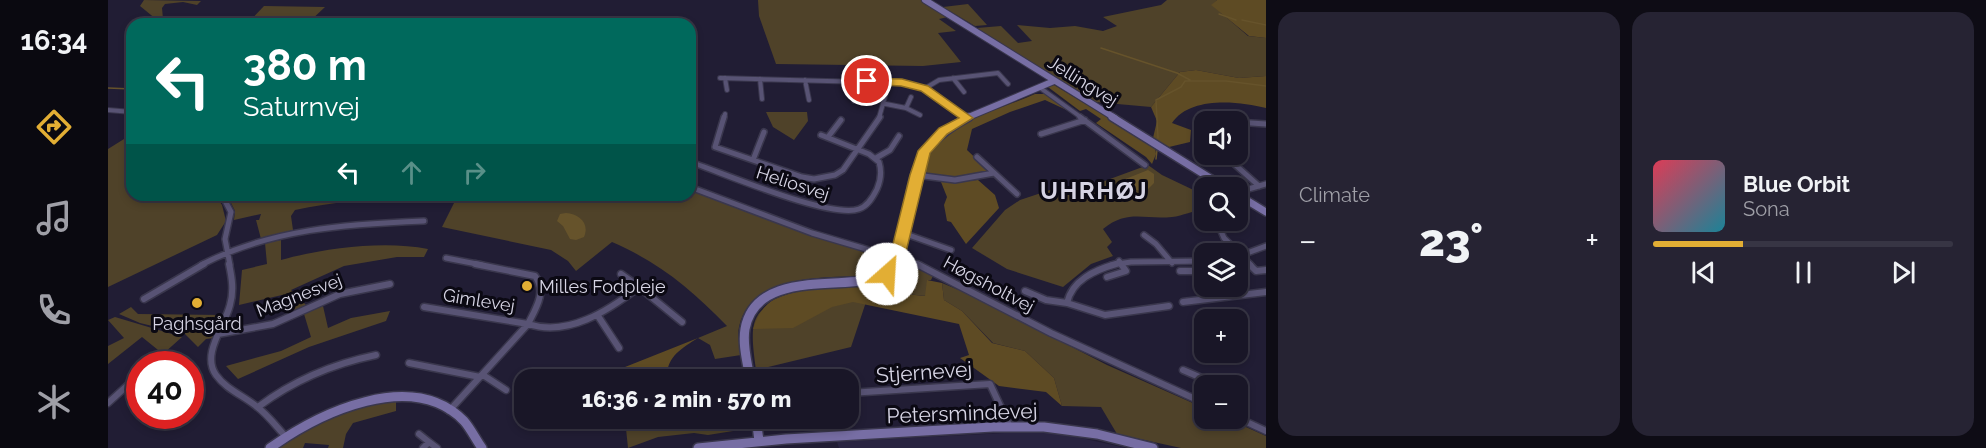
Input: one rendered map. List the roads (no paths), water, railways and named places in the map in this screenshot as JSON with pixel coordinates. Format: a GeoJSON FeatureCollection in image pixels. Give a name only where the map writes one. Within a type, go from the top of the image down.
{"type":"FeatureCollection","features":[{"type":"Feature","properties":{"kind":"street","name":"Jellingvej"},"geometry":{"type":"LineString","coordinates":[[925,0],[1208,177]]}},
{"type":"Feature","properties":{"kind":"street"},"geometry":{"type":"LineString","coordinates":[[924,89],[933,82],[998,73],[1008,84]]}},
{"type":"Feature","properties":{"kind":"street"},"geometry":{"type":"LineString","coordinates":[[727,90],[722,78],[912,84],[924,89],[967,118]]}},
{"type":"Feature","properties":{"kind":"street"},"geometry":{"type":"LineString","coordinates":[[953,78],[964,92]]}},
{"type":"Feature","properties":{"kind":"street"},"geometry":{"type":"LineString","coordinates":[[760,79],[762,99]]}},
{"type":"Feature","properties":{"kind":"street"},"geometry":{"type":"LineString","coordinates":[[805,80],[809,100]]}},
{"type":"Feature","properties":{"kind":"street"},"geometry":{"type":"LineString","coordinates":[[849,81],[854,102]]}},
{"type":"Feature","properties":{"kind":"street"},"geometry":{"type":"LineString","coordinates":[[749,369],[745,330],[750,315],[761,301],[777,291],[790,288],[877,279],[891,269],[897,256],[916,175],[924,151],[930,143],[943,131],[967,118],[1054,81]]}},
{"type":"Feature","properties":{"kind":"street"},"geometry":{"type":"LineString","coordinates":[[725,114],[715,147],[802,177],[826,178],[843,170],[882,115],[889,82]]}},
{"type":"Feature","properties":{"kind":"street"},"geometry":{"type":"LineString","coordinates":[[1039,87],[1145,165]]}},
{"type":"Feature","properties":{"kind":"street"},"geometry":{"type":"LineString","coordinates":[[906,108],[911,97]]}},
{"type":"Feature","properties":{"kind":"street"},"geometry":{"type":"LineString","coordinates":[[886,104],[906,108],[920,115]]}},
{"type":"Feature","properties":{"kind":"street"},"geometry":{"type":"LineString","coordinates":[[108,110],[126,112]]}},
{"type":"Feature","properties":{"kind":"street"},"geometry":{"type":"LineString","coordinates":[[828,137],[841,120]]}},
{"type":"Feature","properties":{"kind":"street"},"geometry":{"type":"LineString","coordinates":[[1041,134],[1086,120]]}},
{"type":"Feature","properties":{"kind":"street"},"geometry":{"type":"LineString","coordinates":[[1248,123],[1266,124]]}},
{"type":"Feature","properties":{"kind":"street"},"geometry":{"type":"LineString","coordinates":[[753,160],[764,132]]}},
{"type":"Feature","properties":{"kind":"street"},"geometry":{"type":"LineString","coordinates":[[821,135],[876,158],[890,150],[899,135]]}},
{"type":"Feature","properties":{"kind":"street"},"geometry":{"type":"LineString","coordinates":[[977,157],[1017,194]]}},
{"type":"Feature","properties":{"kind":"street","name":"Heliosvej"},"geometry":{"type":"LineString","coordinates":[[696,164],[827,209],[844,212],[865,207],[873,198],[881,177],[881,168],[876,158]]}},
{"type":"Feature","properties":{"kind":"street"},"geometry":{"type":"LineString","coordinates":[[1235,165],[1259,186]]}},
{"type":"Feature","properties":{"kind":"street"},"geometry":{"type":"LineString","coordinates":[[916,175],[955,181],[978,178],[993,173]]}},
{"type":"Feature","properties":{"kind":"street"},"geometry":{"type":"LineString","coordinates":[[1248,190],[1266,184]]}},
{"type":"Feature","properties":{"kind":"street","name":"Høgsholtvej"},"geometry":{"type":"LineString","coordinates":[[696,189],[812,233],[897,256],[1051,333],[1194,398]]}},
{"type":"Feature","properties":{"kind":"street"},"geometry":{"type":"LineString","coordinates":[[1248,200],[1266,212]]}},
{"type":"Feature","properties":{"kind":"street","name":"Magnesvej"},"geometry":{"type":"LineString","coordinates":[[225,201],[231,212],[225,239],[233,285],[232,296],[212,354],[214,372],[224,385],[258,407],[285,436]]}},
{"type":"Feature","properties":{"kind":"street"},"geometry":{"type":"LineString","coordinates":[[144,299],[196,268],[248,245],[349,224],[424,221]]}},
{"type":"Feature","properties":{"kind":"street"},"geometry":{"type":"LineString","coordinates":[[903,233],[951,250]]}},
{"type":"Feature","properties":{"kind":"street"},"geometry":{"type":"LineString","coordinates":[[1144,235],[1156,244],[1172,262]]}},
{"type":"Feature","properties":{"kind":"street"},"geometry":{"type":"LineString","coordinates":[[1248,253],[1266,246]]}},
{"type":"Feature","properties":{"kind":"street","name":"Gimlevej"},"geometry":{"type":"LineString","coordinates":[[446,258],[535,276],[540,281],[542,290],[528,324],[449,411]]}},
{"type":"Feature","properties":{"kind":"street"},"geometry":{"type":"LineString","coordinates":[[1107,277],[1126,271],[1119,261]]}},
{"type":"Feature","properties":{"kind":"street"},"geometry":{"type":"LineString","coordinates":[[1067,303],[1068,295],[1078,282],[1100,267],[1119,261],[1194,262]]}},
{"type":"Feature","properties":{"kind":"street"},"geometry":{"type":"LineString","coordinates":[[1248,264],[1256,271],[1266,270]]}},
{"type":"Feature","properties":{"kind":"street"},"geometry":{"type":"LineString","coordinates":[[1180,272],[1194,271]]}},
{"type":"Feature","properties":{"kind":"street"},"geometry":{"type":"LineString","coordinates":[[621,274],[682,322]]}},
{"type":"Feature","properties":{"kind":"street","name":"Magnesvej"},"geometry":{"type":"LineString","coordinates":[[218,334],[273,324],[340,294],[390,284]]}},
{"type":"Feature","properties":{"kind":"street","name":"Gimlevej"},"geometry":{"type":"LineString","coordinates":[[424,306],[528,324],[537,328],[554,329],[598,316],[617,305],[639,287]]}},
{"type":"Feature","properties":{"kind":"street"},"geometry":{"type":"LineString","coordinates":[[1025,291],[1046,300],[1067,303],[1105,315],[1169,306]]}},
{"type":"Feature","properties":{"kind":"street"},"geometry":{"type":"LineString","coordinates":[[1183,302],[1266,292]]}},
{"type":"Feature","properties":{"kind":"street"},"geometry":{"type":"LineString","coordinates":[[598,316],[619,348]]}},
{"type":"Feature","properties":{"kind":"street"},"geometry":{"type":"LineString","coordinates":[[258,407],[292,381],[376,355]]}},
{"type":"Feature","properties":{"kind":"street"},"geometry":{"type":"LineString","coordinates":[[409,363],[481,376],[506,390]]}},
{"type":"Feature","properties":{"kind":"street"},"geometry":{"type":"LineString","coordinates":[[1183,370],[1195,375]]}},
{"type":"Feature","properties":{"kind":"street","name":"Stjernevej"},"geometry":{"type":"LineString","coordinates":[[859,392],[990,384],[1010,427]]}},
{"type":"Feature","properties":{"kind":"street"},"geometry":{"type":"LineString","coordinates":[[108,402],[126,386]]}},
{"type":"Feature","properties":{"kind":"street"},"geometry":{"type":"LineString","coordinates":[[270,448],[285,436],[325,413],[363,400],[413,398],[449,411],[470,430],[482,448]]}},
{"type":"Feature","properties":{"kind":"street"},"geometry":{"type":"LineString","coordinates":[[1248,423],[1266,431]]}},
{"type":"Feature","properties":{"kind":"street","name":"Petersmindevej"},"geometry":{"type":"LineString","coordinates":[[698,448],[759,441],[787,444],[1010,427],[1069,429],[1153,448]]}},
{"type":"Feature","properties":{"kind":"street"},"geometry":{"type":"LineString","coordinates":[[757,429],[759,441]]}},
{"type":"Feature","properties":{"kind":"street"},"geometry":{"type":"LineString","coordinates":[[419,434],[437,448]]}},
{"type":"Feature","properties":{"kind":"street"},"geometry":{"type":"LineString","coordinates":[[423,448],[429,442]]}},
{"type":"Feature","properties":{"kind":"waterway"},"geometry":{"type":"LineString","coordinates":[[1219,14],[1236,20]]}},
{"type":"Feature","properties":{"kind":"waterway"},"geometry":{"type":"LineString","coordinates":[[1242,20],[1266,25]]}},
{"type":"Feature","properties":{"kind":"waterway"},"geometry":{"type":"LineString","coordinates":[[1101,48],[1177,73],[1190,80]]}},
{"type":"Feature","properties":{"kind":"waterway"},"geometry":{"type":"LineString","coordinates":[[1158,138],[1156,100],[1181,87],[1185,81],[1226,81],[1266,86]]}},
{"type":"Feature","properties":{"kind":"waterway"},"geometry":{"type":"LineString","coordinates":[[108,88],[126,89]]}},
{"type":"Feature","properties":{"kind":"waterway"},"geometry":{"type":"LineString","coordinates":[[1156,159],[1157,150]]}},
{"type":"Feature","properties":{"kind":"place","name":"Milles Fodpleje"},"geometry":{"type":"Point","coordinates":[527,286]}},
{"type":"Feature","properties":{"kind":"place","name":"Paghsgård"},"geometry":{"type":"Point","coordinates":[197,303]}},
{"type":"Feature","properties":{"kind":"district","name":"UHRHØJ"},"geometry":{"type":"Point","coordinates":[1094,190]}}]}
